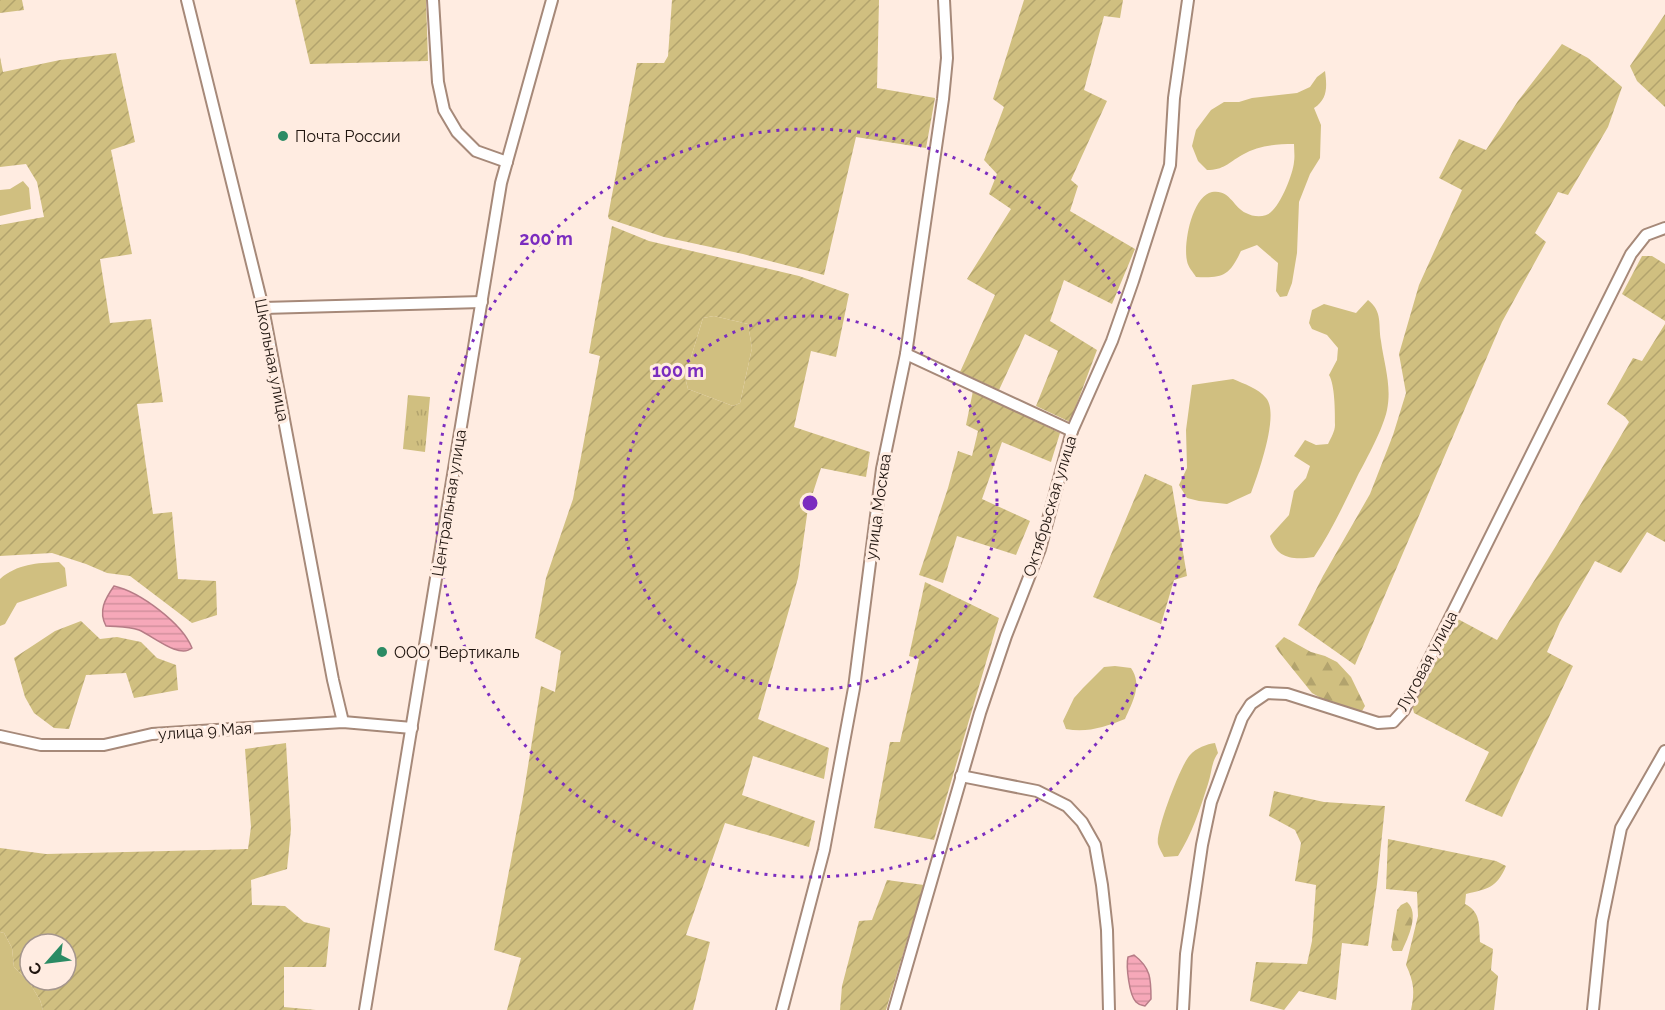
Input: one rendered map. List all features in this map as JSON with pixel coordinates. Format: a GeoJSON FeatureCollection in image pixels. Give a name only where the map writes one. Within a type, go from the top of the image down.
{"type":"FeatureCollection","features":[{"type":"Feature","properties":{"kind":"street","name":"Школьная улица"},"geometry":{"type":"LineString","coordinates":[[188,0],[263,308],[343,722]]}},
{"type":"Feature","properties":{"kind":"street"},"geometry":{"type":"LineString","coordinates":[[433,0],[438,82],[444,110],[457,132],[476,151],[507,162]]}},
{"type":"Feature","properties":{"kind":"street","name":"Центральная улица"},"geometry":{"type":"LineString","coordinates":[[365,1010],[507,162],[552,0]]}},
{"type":"Feature","properties":{"kind":"street","name":"улица Москва"},"geometry":{"type":"LineString","coordinates":[[782,1010],[826,838],[854,688],[882,469],[906,354],[943,99],[946,58],[944,0]]}},
{"type":"Feature","properties":{"kind":"street","name":"Октябрьская улица"},"geometry":{"type":"LineString","coordinates":[[894,1010],[961,776],[1006,636],[1040,549],[1072,431],[1112,341],[1170,165],[1174,98],[1188,0]]}},
{"type":"Feature","properties":{"kind":"street","name":"Луговая улица"},"geometry":{"type":"LineString","coordinates":[[1184,1010],[1186,954],[1202,845],[1211,802],[1242,718],[1251,704],[1268,693],[1287,694],[1378,723],[1393,722],[1404,710],[1630,254],[1646,235],[1665,228]]}},
{"type":"Feature","properties":{"kind":"street"},"geometry":{"type":"LineString","coordinates":[[263,308],[482,302]]}},
{"type":"Feature","properties":{"kind":"street"},"geometry":{"type":"LineString","coordinates":[[906,354],[1072,431]]}},
{"type":"Feature","properties":{"kind":"street","name":"улица 9 Мая"},"geometry":{"type":"LineString","coordinates":[[0,736],[41,746],[104,745],[152,734],[343,722],[412,728]]}},
{"type":"Feature","properties":{"kind":"street"},"geometry":{"type":"LineString","coordinates":[[1593,1010],[1602,921],[1621,828],[1665,751]]}},
{"type":"Feature","properties":{"kind":"street"},"geometry":{"type":"LineString","coordinates":[[961,776],[1037,791],[1067,806],[1082,822],[1095,845],[1101,885],[1107,930],[1109,1010]]}},
{"type":"Feature","properties":{"kind":"green space"},"geometry":{"type":"Polygon","coordinates":[[[0,0],[22,0],[24,10],[0,13],[0,0]]]}},
{"type":"Feature","properties":{"kind":"green space"},"geometry":{"type":"Polygon","coordinates":[[[295,0],[426,0],[428,61],[310,64],[295,0]]]}},
{"type":"Feature","properties":{"kind":"green space"},"geometry":{"type":"Polygon","coordinates":[[[672,0],[879,0],[877,88],[935,98],[926,148],[856,137],[824,275],[664,237],[609,219],[637,63],[664,63],[668,56],[672,0]]]}},
{"type":"Feature","properties":{"kind":"green space"},"geometry":{"type":"Polygon","coordinates":[[[1024,0],[1123,0],[1120,18],[1104,16],[1084,90],[1107,101],[1071,180],[1078,186],[1070,211],[1135,249],[1112,304],[1064,280],[1050,321],[1097,350],[1070,422],[1036,406],[1058,351],[1025,334],[999,390],[960,372],[995,295],[967,279],[1011,209],[989,194],[997,174],[984,160],[1004,107],[993,99],[1024,0]]]}},
{"type":"Feature","properties":{"kind":"green space"},"geometry":{"type":"Polygon","coordinates":[[[1665,14],[1665,107],[1637,81],[1630,66],[1665,14]]]}},
{"type":"Feature","properties":{"kind":"green space"},"geometry":{"type":"Polygon","coordinates":[[[1562,44],[1588,58],[1622,87],[1608,127],[1568,195],[1558,192],[1535,233],[1546,242],[1502,322],[1355,665],[1298,625],[1370,494],[1393,435],[1406,393],[1399,354],[1419,285],[1462,190],[1439,178],[1459,139],[1486,150],[1518,101],[1562,44]]]}},
{"type":"Feature","properties":{"kind":"green space"},"geometry":{"type":"Polygon","coordinates":[[[116,53],[135,142],[111,150],[132,254],[100,259],[110,323],[151,319],[163,402],[137,404],[153,514],[172,512],[178,579],[216,581],[217,615],[192,623],[130,576],[107,573],[52,553],[0,556],[0,225],[44,217],[37,182],[26,164],[0,167],[0,57],[3,72],[60,60],[116,53]]]}},
{"type":"Feature","properties":{"kind":"green space"},"geometry":{"type":"Polygon","coordinates":[[[1325,71],[1324,96],[1314,108],[1321,125],[1320,158],[1310,174],[1299,202],[1297,253],[1292,283],[1287,296],[1280,297],[1276,291],[1278,263],[1257,245],[1241,251],[1233,266],[1224,274],[1213,277],[1196,277],[1189,267],[1186,244],[1190,222],[1199,202],[1205,195],[1218,192],[1223,193],[1249,214],[1259,216],[1268,214],[1275,208],[1286,188],[1293,167],[1294,144],[1254,149],[1222,167],[1207,170],[1198,161],[1192,146],[1196,130],[1211,110],[1224,102],[1239,102],[1252,98],[1297,93],[1310,87],[1325,71]]]}},
{"type":"Feature","properties":{"kind":"green space"},"geometry":{"type":"Polygon","coordinates":[[[23,181],[29,188],[31,209],[0,216],[0,190],[10,189],[23,181]]]}},
{"type":"Feature","properties":{"kind":"green space"},"geometry":{"type":"Polygon","coordinates":[[[612,226],[649,241],[799,276],[849,294],[836,357],[811,351],[794,427],[870,452],[866,477],[821,468],[808,508],[798,578],[758,719],[829,748],[824,779],[753,756],[742,795],[815,821],[809,847],[725,823],[686,935],[710,942],[693,1010],[507,1010],[521,958],[494,950],[541,686],[555,692],[561,651],[535,638],[546,578],[573,499],[600,356],[589,353],[612,226]],[[714,316],[703,318],[685,377],[688,389],[733,406],[740,403],[752,348],[748,324],[714,316]]]}},
{"type":"Feature","properties":{"kind":"green space"},"geometry":{"type":"Polygon","coordinates":[[[1642,256],[1652,256],[1665,264],[1665,321],[1622,294],[1642,256]]]}},
{"type":"Feature","properties":{"kind":"green space"},"geometry":{"type":"Polygon","coordinates":[[[1368,300],[1376,309],[1379,319],[1388,384],[1385,418],[1337,518],[1314,557],[1292,558],[1281,554],[1276,549],[1270,536],[1289,515],[1294,491],[1306,478],[1310,466],[1294,456],[1305,440],[1316,445],[1328,444],[1335,427],[1334,392],[1329,375],[1337,360],[1338,348],[1327,335],[1312,329],[1309,323],[1312,310],[1324,304],[1356,313],[1368,300]]]}},
{"type":"Feature","properties":{"kind":"green space"},"geometry":{"type":"Polygon","coordinates":[[[714,316],[748,324],[752,348],[740,403],[733,406],[688,389],[685,377],[703,318],[714,316]]]}},
{"type":"Feature","properties":{"kind":"green space"},"geometry":{"type":"Polygon","coordinates":[[[1665,324],[1665,542],[1647,532],[1621,573],[1595,561],[1560,622],[1547,652],[1573,666],[1502,817],[1465,801],[1489,752],[1414,713],[1412,704],[1456,618],[1497,640],[1629,422],[1607,404],[1633,358],[1642,361],[1665,324]]]}},
{"type":"Feature","properties":{"kind":"green space"},"geometry":{"type":"Polygon","coordinates":[[[1233,379],[1259,392],[1270,406],[1271,417],[1266,444],[1251,493],[1227,504],[1187,498],[1179,485],[1187,468],[1186,430],[1192,385],[1233,379]]]}},
{"type":"Feature","properties":{"kind":"green space"},"geometry":{"type":"Polygon","coordinates":[[[973,391],[1060,433],[1051,462],[1002,442],[982,499],[1030,521],[1016,555],[957,536],[943,583],[919,575],[958,451],[972,456],[978,431],[966,425],[973,391]]]}},
{"type":"Feature","properties":{"kind":"green space"},"geometry":{"type":"Polygon","coordinates":[[[408,395],[430,397],[425,452],[403,449],[408,395]]]}},
{"type":"Feature","properties":{"kind":"green space"},"geometry":{"type":"Polygon","coordinates":[[[1145,474],[1172,486],[1187,576],[1174,580],[1161,624],[1093,597],[1145,474]]]}},
{"type":"Feature","properties":{"kind":"green space"},"geometry":{"type":"Polygon","coordinates":[[[59,562],[65,568],[67,586],[17,603],[5,624],[0,626],[0,579],[20,567],[59,562]]]}},
{"type":"Feature","properties":{"kind":"green space"},"geometry":{"type":"Polygon","coordinates":[[[925,582],[999,618],[934,840],[874,828],[890,742],[900,742],[919,659],[909,656],[925,582]]]}},
{"type":"Feature","properties":{"kind":"green space"},"geometry":{"type":"Polygon","coordinates":[[[81,621],[100,639],[117,637],[141,642],[157,658],[176,665],[178,690],[134,698],[126,673],[86,675],[69,729],[54,728],[34,713],[25,697],[14,658],[55,631],[81,621]]]}},
{"type":"Feature","properties":{"kind":"green space"},"geometry":{"type":"Polygon","coordinates":[[[1284,637],[1311,652],[1337,662],[1351,677],[1365,706],[1362,711],[1326,701],[1312,693],[1275,646],[1284,637]]]}},
{"type":"Feature","properties":{"kind":"green space"},"geometry":{"type":"Polygon","coordinates":[[[1104,667],[1131,668],[1136,681],[1135,694],[1125,719],[1096,728],[1066,729],[1063,721],[1074,698],[1104,667]]]}},
{"type":"Feature","properties":{"kind":"green space"},"geometry":{"type":"Polygon","coordinates":[[[286,743],[291,829],[287,869],[251,880],[252,905],[285,906],[304,922],[330,928],[326,967],[284,967],[284,1007],[316,1010],[43,1010],[35,992],[78,992],[78,932],[18,932],[18,971],[14,967],[12,948],[4,933],[0,932],[0,848],[46,854],[248,849],[251,827],[245,749],[286,743]]]}},
{"type":"Feature","properties":{"kind":"green space"},"geometry":{"type":"Polygon","coordinates":[[[1215,743],[1218,753],[1192,830],[1178,856],[1164,857],[1158,844],[1160,826],[1181,771],[1192,753],[1215,743]]]}},
{"type":"Feature","properties":{"kind":"green space"},"geometry":{"type":"Polygon","coordinates":[[[1274,791],[1324,802],[1385,806],[1368,946],[1342,943],[1336,1000],[1299,991],[1284,1010],[1250,1001],[1256,962],[1307,964],[1312,941],[1316,885],[1295,881],[1301,843],[1295,830],[1269,816],[1274,791]]]}},
{"type":"Feature","properties":{"kind":"green space"},"geometry":{"type":"Polygon","coordinates":[[[1388,839],[1496,861],[1506,866],[1495,883],[1480,891],[1466,894],[1465,904],[1477,915],[1480,942],[1493,949],[1491,970],[1498,976],[1494,1010],[1411,1010],[1413,987],[1406,965],[1418,916],[1417,892],[1386,889],[1388,839]]]}},
{"type":"Feature","properties":{"kind":"green space"},"geometry":{"type":"Polygon","coordinates":[[[887,880],[924,885],[886,1010],[840,1010],[842,986],[859,921],[872,920],[887,880]]]}},
{"type":"Feature","properties":{"kind":"green space"},"geometry":{"type":"Polygon","coordinates":[[[1407,902],[1413,912],[1410,933],[1402,951],[1393,951],[1391,947],[1397,910],[1407,902]]]}},
{"type":"Feature","properties":{"kind":"green space"},"geometry":{"type":"Polygon","coordinates":[[[0,932],[4,933],[12,948],[14,967],[18,971],[18,992],[35,992],[43,1010],[0,1010],[0,932]]]}},
{"type":"Feature","properties":{"kind":"shaded area"},"geometry":{"type":"Polygon","coordinates":[[[114,586],[136,595],[159,610],[187,638],[192,648],[180,651],[139,630],[106,626],[103,615],[104,605],[114,586]]]}},
{"type":"Feature","properties":{"kind":"shaded area"},"geometry":{"type":"Polygon","coordinates":[[[1134,955],[1147,969],[1150,980],[1151,999],[1145,1006],[1136,1002],[1130,987],[1127,961],[1128,957],[1134,955]]]}},
{"type":"Feature","properties":{"kind":"place","name":"Почта России"},"geometry":{"type":"Point","coordinates":[283,136]}},
{"type":"Feature","properties":{"kind":"place","name":"ООО \"Вертикаль"},"geometry":{"type":"Point","coordinates":[382,652]}}]}
